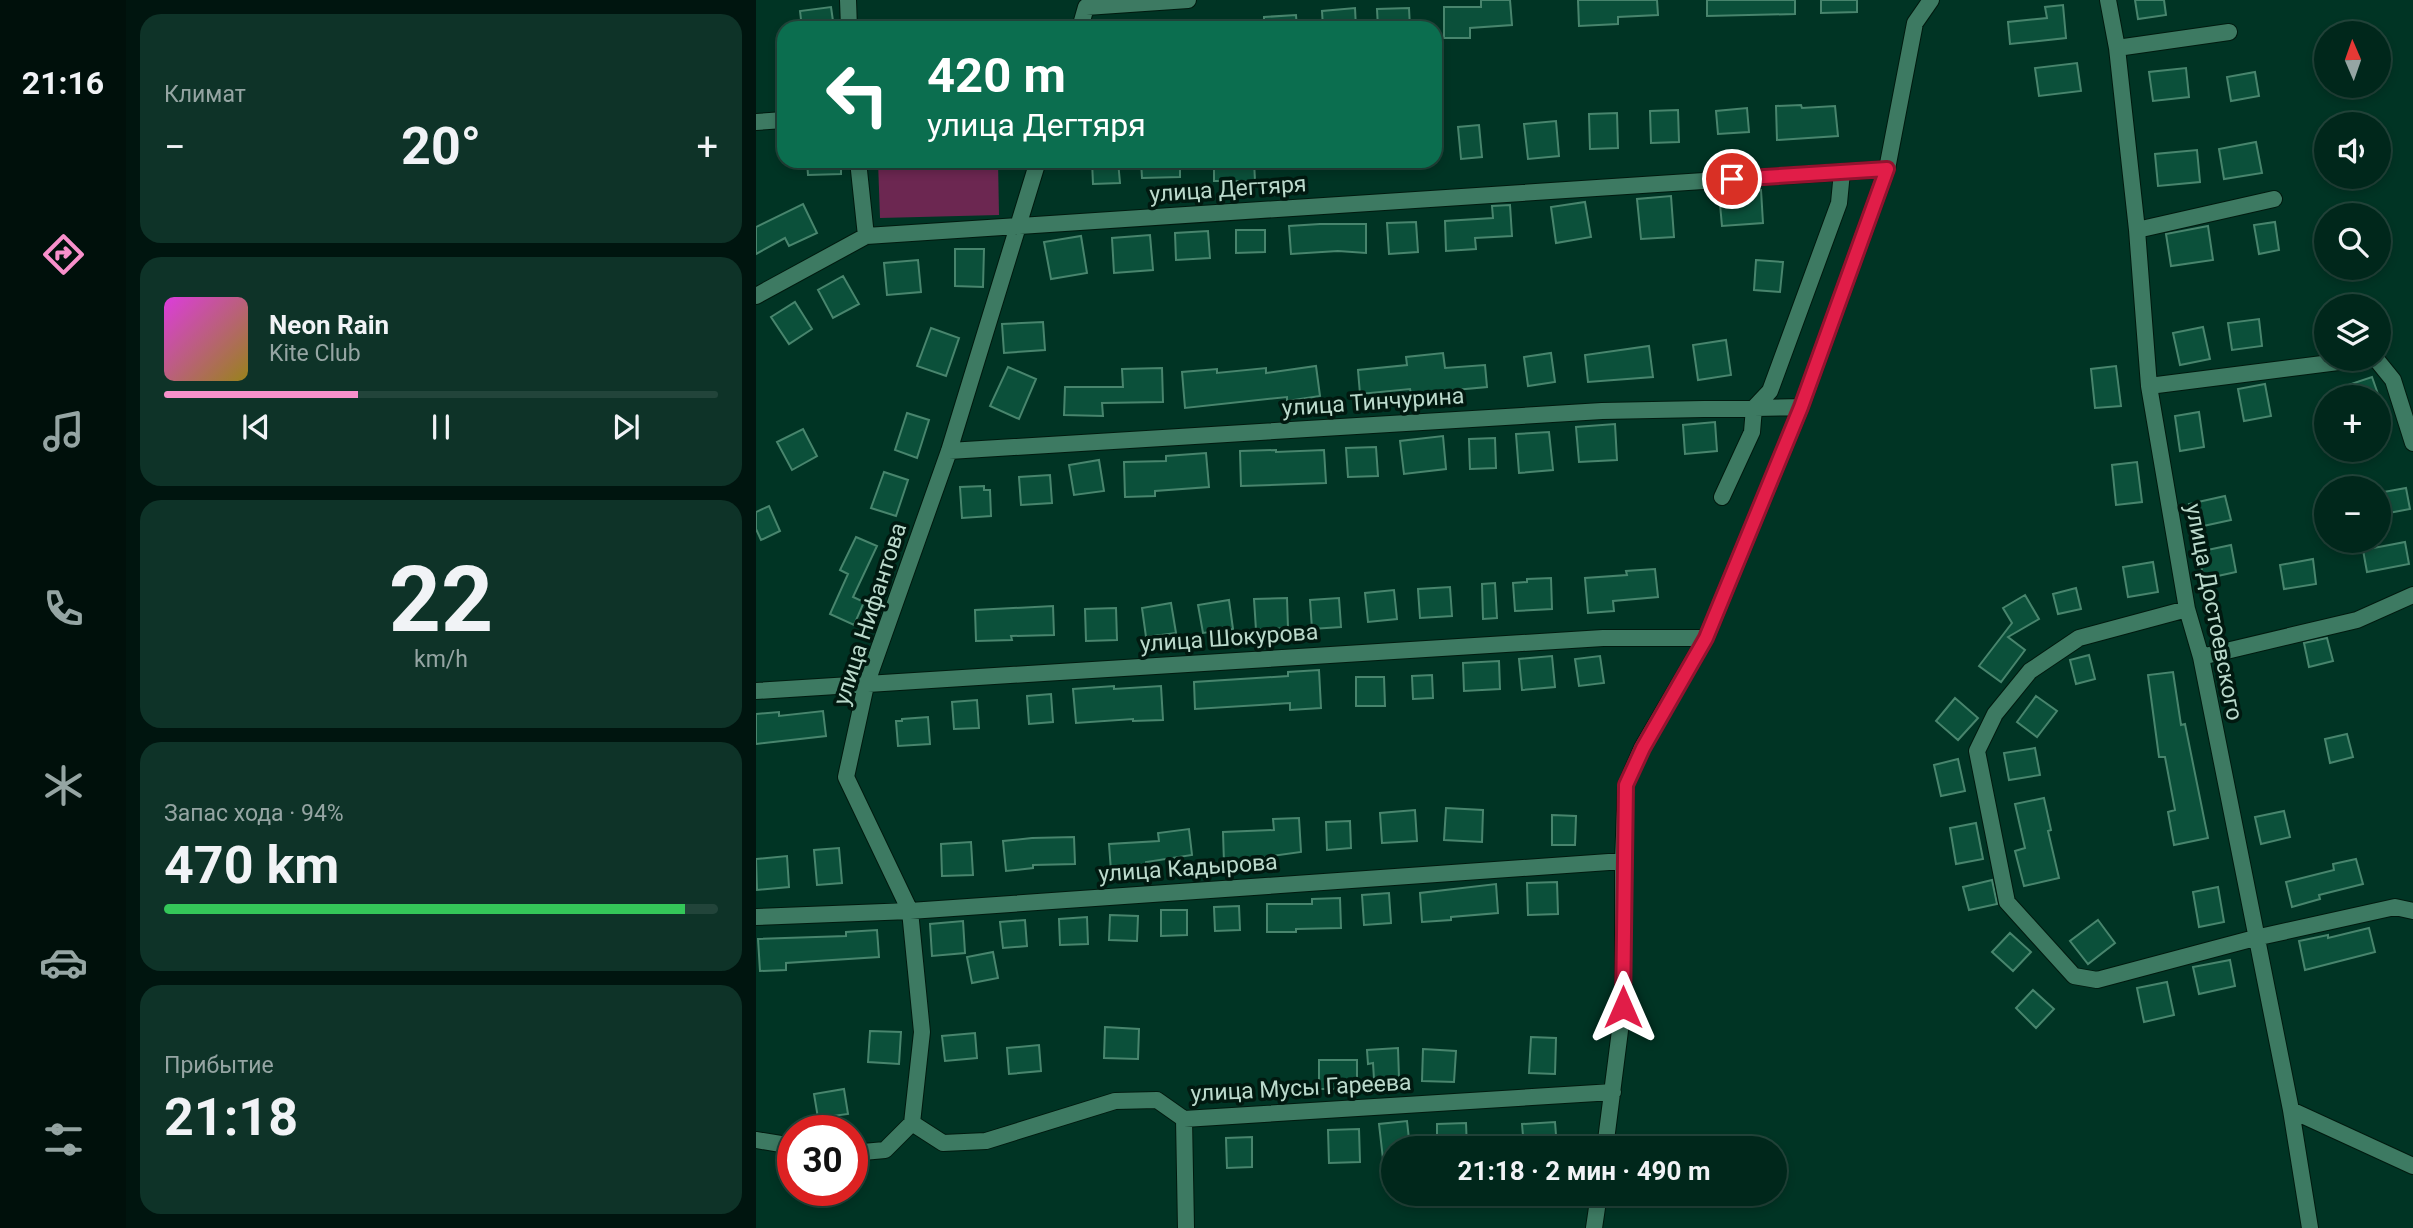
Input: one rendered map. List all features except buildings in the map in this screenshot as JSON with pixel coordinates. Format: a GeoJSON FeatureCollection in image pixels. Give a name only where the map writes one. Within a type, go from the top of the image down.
{"type":"FeatureCollection","features":[{"type":"Feature","properties":{"kind":"street"},"geometry":{"type":"LineString","coordinates":[[848,0],[849,21]]}},
{"type":"Feature","properties":{"kind":"street"},"geometry":{"type":"LineString","coordinates":[[1082,21],[1086,7],[1188,0]]}},
{"type":"Feature","properties":{"kind":"street"},"geometry":{"type":"LineString","coordinates":[[1607,1136],[1623,1007],[1626,785],[1643,748],[1706,638],[1801,407],[1887,169],[1915,23],[1931,0]]}},
{"type":"Feature","properties":{"kind":"street","name":"улица Достоевского"},"geometry":{"type":"LineString","coordinates":[[2108,0],[2117,48],[2137,230],[2149,386],[2187,609],[2200,657],[2291,1110],[2310,1228]]}},
{"type":"Feature","properties":{"kind":"street"},"geometry":{"type":"LineString","coordinates":[[2117,48],[2229,32]]}},
{"type":"Feature","properties":{"kind":"street"},"geometry":{"type":"LineString","coordinates":[[756,122],[777,120]]}},
{"type":"Feature","properties":{"kind":"street"},"geometry":{"type":"LineString","coordinates":[[756,296],[866,236],[859,168]]}},
{"type":"Feature","properties":{"kind":"street","name":"улица Нифантова"},"geometry":{"type":"LineString","coordinates":[[912,1123],[922,1032],[910,911],[846,777],[866,685],[949,451],[1036,168]]}},
{"type":"Feature","properties":{"kind":"street","name":"улица Дегтяря"},"geometry":{"type":"LineString","coordinates":[[866,236],[1887,169]]}},
{"type":"Feature","properties":{"kind":"street"},"geometry":{"type":"LineString","coordinates":[[1722,497],[1752,432],[1755,408],[1770,391],[1839,203],[1842,172]]}},
{"type":"Feature","properties":{"kind":"street"},"geometry":{"type":"LineString","coordinates":[[2137,230],[2274,199]]}},
{"type":"Feature","properties":{"kind":"street"},"geometry":{"type":"LineString","coordinates":[[2149,386],[2314,365]]}},
{"type":"Feature","properties":{"kind":"street"},"geometry":{"type":"LineString","coordinates":[[2386,371],[2393,380],[2413,443]]}},
{"type":"Feature","properties":{"kind":"street","name":"улица Тинчурина"},"geometry":{"type":"LineString","coordinates":[[949,451],[1602,411],[1801,407]]}},
{"type":"Feature","properties":{"kind":"street"},"geometry":{"type":"LineString","coordinates":[[2200,657],[2357,620],[2413,596]]}},
{"type":"Feature","properties":{"kind":"street"},"geometry":{"type":"LineString","coordinates":[[2187,609],[2079,638],[2030,671],[1995,714],[1977,751],[2007,901],[2074,976],[2096,979],[2255,938],[2395,907],[2413,911]]}},
{"type":"Feature","properties":{"kind":"street","name":"улица Шокурова"},"geometry":{"type":"LineString","coordinates":[[756,691],[1604,638],[1706,638]]}},
{"type":"Feature","properties":{"kind":"street","name":"улица Кадырова"},"geometry":{"type":"LineString","coordinates":[[756,918],[910,911],[1623,861]]}},
{"type":"Feature","properties":{"kind":"street","name":"улица Мусы Гареева"},"geometry":{"type":"LineString","coordinates":[[912,1123],[943,1143],[986,1141],[1115,1101],[1157,1100],[1184,1119],[1613,1092]]}},
{"type":"Feature","properties":{"kind":"street"},"geometry":{"type":"LineString","coordinates":[[2291,1110],[2413,1166]]}},
{"type":"Feature","properties":{"kind":"street"},"geometry":{"type":"LineString","coordinates":[[1184,1119],[1186,1228]]}},
{"type":"Feature","properties":{"kind":"street"},"geometry":{"type":"LineString","coordinates":[[868,1152],[885,1150],[912,1123]]}},
{"type":"Feature","properties":{"kind":"street"},"geometry":{"type":"LineString","coordinates":[[756,1140],[777,1143]]}},
{"type":"Feature","properties":{"kind":"street"},"geometry":{"type":"LineString","coordinates":[[1594,1228],[1597,1206]]}},
{"type":"Feature","properties":{"kind":"shaded area"},"geometry":{"type":"Polygon","coordinates":[[[878,168],[998,168],[999,215],[880,218],[878,168]]]}},
{"type":"Feature","properties":{"kind":"route"},"geometry":{"type":"LineString","coordinates":[[1623,1007],[1626,785],[1643,748],[1706,638],[1801,407],[1887,169],[1732,179]]}}]}
